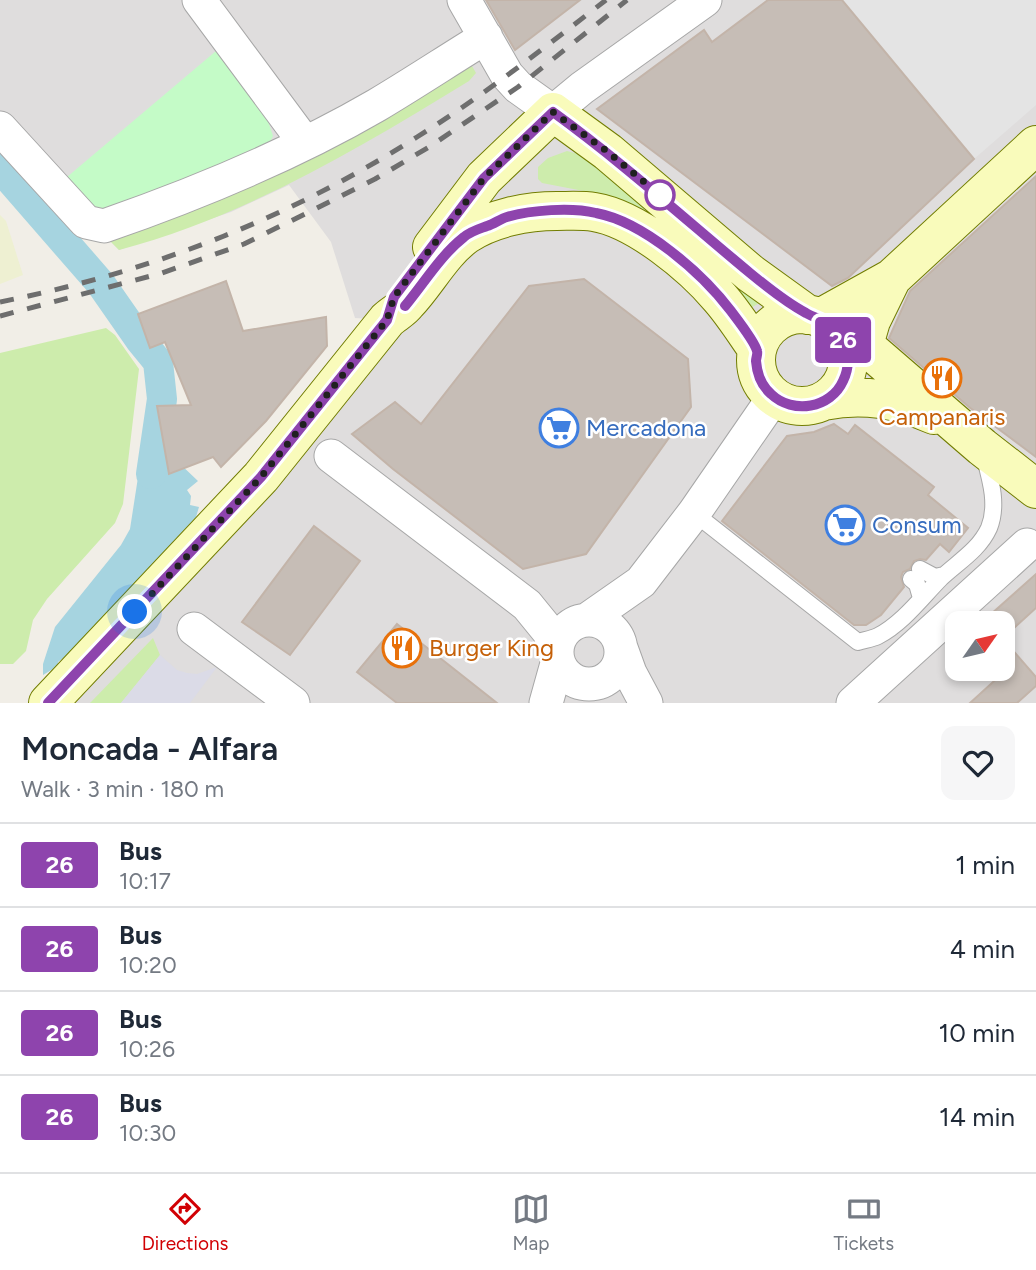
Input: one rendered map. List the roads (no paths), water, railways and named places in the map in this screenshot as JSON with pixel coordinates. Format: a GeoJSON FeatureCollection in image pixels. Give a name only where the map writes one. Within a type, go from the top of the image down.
{"type":"FeatureCollection","features":[{"type":"Feature","properties":{"kind":"street"},"geometry":{"type":"LineString","coordinates":[[198,0],[304,143]]}},
{"type":"Feature","properties":{"kind":"street"},"geometry":{"type":"LineString","coordinates":[[464,0],[507,75],[518,87],[608,152],[750,273],[820,319],[845,344],[861,345],[1036,489]]}},
{"type":"Feature","properties":{"kind":"street"},"geometry":{"type":"LineString","coordinates":[[387,320],[394,297],[484,178],[520,142],[582,88],[705,0]]}},
{"type":"Feature","properties":{"kind":"street"},"geometry":{"type":"LineString","coordinates":[[0,128],[86,222],[104,226],[228,180],[304,143],[376,105],[486,37]]}},
{"type":"Feature","properties":{"kind":"street"},"geometry":{"type":"LineString","coordinates":[[518,87],[520,142],[510,167],[512,184],[524,205],[540,211]]}},
{"type":"Feature","properties":{"kind":"street"},"geometry":{"type":"LineString","coordinates":[[953,423],[897,401],[848,396],[812,406],[799,406],[774,397],[759,376],[757,349],[771,326],[782,319],[820,319],[892,278],[1036,145]]}},
{"type":"Feature","properties":{"kind":"street"},"geometry":{"type":"LineString","coordinates":[[57,695],[261,477],[387,320],[405,306],[450,250],[465,236],[505,218],[540,211],[595,212],[637,229],[687,265],[715,292],[757,349]]}},
{"type":"Feature","properties":{"kind":"street"},"geometry":{"type":"LineString","coordinates":[[824,401],[835,393],[843,382],[892,278]]}},
{"type":"Feature","properties":{"kind":"street"},"geometry":{"type":"LineString","coordinates":[[546,703],[563,632],[640,582],[694,513],[774,397]]}},
{"type":"Feature","properties":{"kind":"street"},"geometry":{"type":"LineString","coordinates":[[331,456],[527,605],[549,632],[568,676],[580,690]]}},
{"type":"Feature","properties":{"kind":"street"},"geometry":{"type":"LineString","coordinates":[[853,703],[1027,545]]}},
{"type":"Feature","properties":{"kind":"street"},"geometry":{"type":"LineString","coordinates":[[580,690],[605,681],[618,667],[620,644],[640,582]]}},
{"type":"Feature","properties":{"kind":"street"},"geometry":{"type":"LineString","coordinates":[[527,605],[556,616],[607,625],[620,644],[646,703]]}},
{"type":"Feature","properties":{"kind":"street"},"geometry":{"type":"LineString","coordinates":[[194,628],[293,703]]}},
{"type":"Feature","properties":{"kind":"street"},"geometry":{"type":"LineString","coordinates":[[580,690],[611,688],[633,703]]}},
{"type":"Feature","properties":{"kind":"lane"},"geometry":{"type":"LineString","coordinates":[[694,513],[858,642],[877,637],[887,630],[944,575],[972,553],[989,527],[993,487],[982,447]]}},
{"type":"Feature","properties":{"kind":"lane"},"geometry":{"type":"LineString","coordinates":[[921,598],[916,574],[935,577],[944,575]]}},
{"type":"Feature","properties":{"kind":"water"},"geometry":{"type":"Polygon","coordinates":[[[145,432],[156,433],[158,443],[198,481],[187,490],[191,496],[190,505],[199,507],[196,517],[74,650],[58,662],[58,666],[43,675],[43,664],[55,627],[121,545],[130,529],[145,432]]]}},
{"type":"Feature","properties":{"kind":"waterway"},"geometry":{"type":"LineString","coordinates":[[0,168],[101,284],[158,362],[162,399],[151,474]]}},
{"type":"Feature","properties":{"kind":"railway"},"geometry":{"type":"LineString","coordinates":[[0,302],[56,290],[164,258],[216,239],[319,193],[417,137],[466,105],[606,0]]}},
{"type":"Feature","properties":{"kind":"railway"},"geometry":{"type":"LineString","coordinates":[[0,316],[162,273],[244,244],[375,179],[429,147],[518,87],[627,0]]}},
{"type":"Feature","properties":{"kind":"place","name":"Campanaris"},"geometry":{"type":"Point","coordinates":[942,378]}},
{"type":"Feature","properties":{"kind":"place","name":"Mercadona"},"geometry":{"type":"Point","coordinates":[559,428]}},
{"type":"Feature","properties":{"kind":"place","name":"Consum"},"geometry":{"type":"Point","coordinates":[845,525]}},
{"type":"Feature","properties":{"kind":"place","name":"Burger King"},"geometry":{"type":"Point","coordinates":[402,648]}}]}
